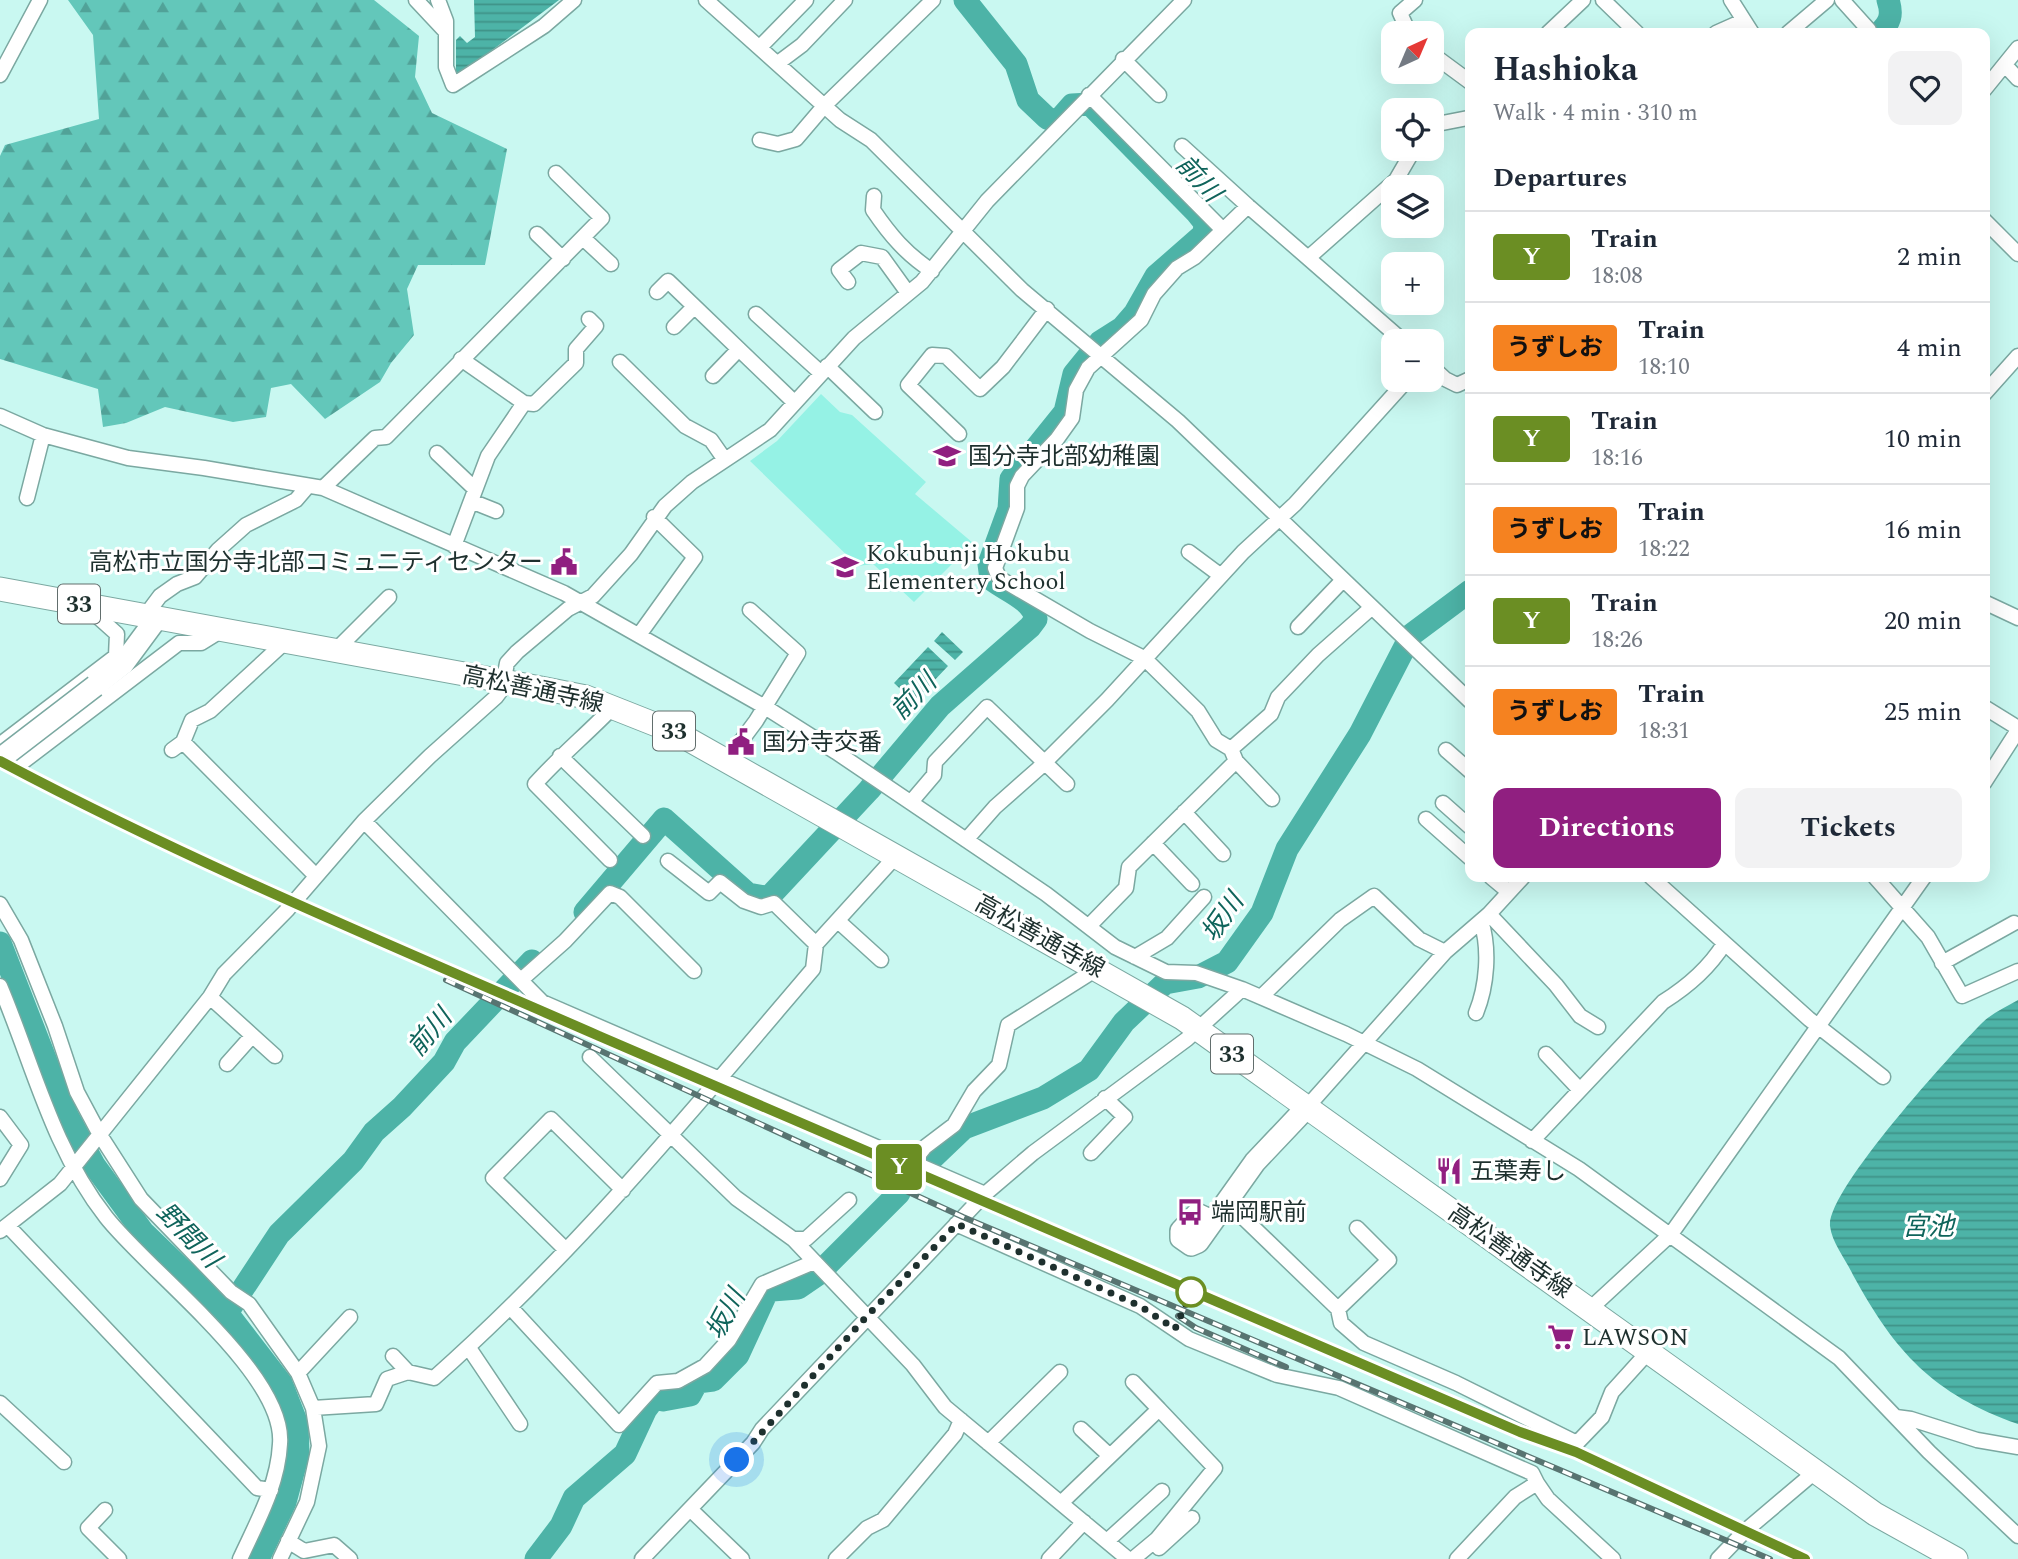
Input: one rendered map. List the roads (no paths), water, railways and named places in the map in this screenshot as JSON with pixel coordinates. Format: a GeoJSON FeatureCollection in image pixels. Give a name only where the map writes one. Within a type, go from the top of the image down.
{"type":"FeatureCollection","features":[{"type":"Feature","properties":{"kind":"main road","name":"高松善通寺線"},"geometry":{"type":"LineString","coordinates":[[0,589],[586,697],[677,733],[1147,997],[1198,1029],[1650,1350],[1875,1514],[1956,1559]]}},
{"type":"Feature","properties":{"kind":"main road"},"geometry":{"type":"LineString","coordinates":[[0,759],[123,664],[151,617]]}},
{"type":"Feature","properties":{"kind":"main road"},"geometry":{"type":"LineString","coordinates":[[1212,1222],[1255,1161],[1308,1106]]}},
{"type":"Feature","properties":{"kind":"street"},"geometry":{"type":"LineString","coordinates":[[0,75],[40,0]]}},
{"type":"Feature","properties":{"kind":"street"},"geometry":{"type":"LineString","coordinates":[[416,0],[447,33]]}},
{"type":"Feature","properties":{"kind":"street"},"geometry":{"type":"LineString","coordinates":[[438,0],[446,21],[446,67],[453,85],[544,26],[574,0]]}},
{"type":"Feature","properties":{"kind":"street"},"geometry":{"type":"LineString","coordinates":[[706,0],[825,105],[871,140],[964,230],[1002,271],[1178,421],[1370,609],[1465,696]]}},
{"type":"Feature","properties":{"kind":"street"},"geometry":{"type":"LineString","coordinates":[[760,47],[806,0]]}},
{"type":"Feature","properties":{"kind":"street"},"geometry":{"type":"LineString","coordinates":[[778,63],[802,45],[845,0]]}},
{"type":"Feature","properties":{"kind":"street"},"geometry":{"type":"LineString","coordinates":[[760,140],[778,144],[796,139],[825,105],[933,0]]}},
{"type":"Feature","properties":{"kind":"street"},"geometry":{"type":"LineString","coordinates":[[271,1490],[257,1488],[4,1229],[60,1184],[76,1166],[146,1074],[211,997],[224,974],[364,821],[430,755],[496,697],[507,663],[517,652],[568,609],[593,597],[615,574],[654,517],[692,482],[770,430],[854,338],[932,271],[964,230],[1089,95],[1184,0]]}},
{"type":"Feature","properties":{"kind":"street"},"geometry":{"type":"LineString","coordinates":[[1404,21],[1400,13],[1415,0]]}},
{"type":"Feature","properties":{"kind":"street"},"geometry":{"type":"LineString","coordinates":[[1553,28],[1583,0]]}},
{"type":"Feature","properties":{"kind":"street"},"geometry":{"type":"LineString","coordinates":[[1603,0],[1632,28]]}},
{"type":"Feature","properties":{"kind":"street"},"geometry":{"type":"LineString","coordinates":[[1731,0],[1747,27]]}},
{"type":"Feature","properties":{"kind":"street"},"geometry":{"type":"LineString","coordinates":[[1794,28],[1827,0]]}},
{"type":"Feature","properties":{"kind":"street"},"geometry":{"type":"LineString","coordinates":[[1842,0],[1866,28]]}},
{"type":"Feature","properties":{"kind":"street"},"geometry":{"type":"LineString","coordinates":[[1990,83],[2018,48]]}},
{"type":"Feature","properties":{"kind":"street"},"geometry":{"type":"LineString","coordinates":[[1123,59],[1159,95]]}},
{"type":"Feature","properties":{"kind":"street"},"geometry":{"type":"LineString","coordinates":[[1444,63],[1465,78]]}},
{"type":"Feature","properties":{"kind":"street"},"geometry":{"type":"LineString","coordinates":[[2005,65],[2018,79]]}},
{"type":"Feature","properties":{"kind":"street"},"geometry":{"type":"LineString","coordinates":[[1089,95],[1222,229]]}},
{"type":"Feature","properties":{"kind":"street"},"geometry":{"type":"LineString","coordinates":[[1444,123],[1465,119]]}},
{"type":"Feature","properties":{"kind":"street"},"geometry":{"type":"LineString","coordinates":[[1182,146],[1389,329]]}},
{"type":"Feature","properties":{"kind":"street"},"geometry":{"type":"LineString","coordinates":[[1308,258],[1396,180],[1407,161]]}},
{"type":"Feature","properties":{"kind":"street"},"geometry":{"type":"LineString","coordinates":[[151,617],[160,596],[177,584],[195,577],[218,550],[246,525],[296,500],[375,438],[386,437],[461,359],[467,358],[602,218],[556,173]]}},
{"type":"Feature","properties":{"kind":"street"},"geometry":{"type":"LineString","coordinates":[[874,197],[873,210],[893,240],[910,257],[932,271]]}},
{"type":"Feature","properties":{"kind":"street"},"geometry":{"type":"LineString","coordinates":[[1248,205],[1195,257],[1177,268],[1154,294],[1141,320],[1088,368],[1076,390],[1072,418],[1022,476],[1017,486],[1017,509],[995,568],[999,578],[1090,631],[1144,658],[1198,711],[1216,740],[1234,755],[1272,799]]}},
{"type":"Feature","properties":{"kind":"street"},"geometry":{"type":"LineString","coordinates":[[1990,226],[2018,254]]}},
{"type":"Feature","properties":{"kind":"street"},"geometry":{"type":"LineString","coordinates":[[537,234],[563,259]]}},
{"type":"Feature","properties":{"kind":"street"},"geometry":{"type":"LineString","coordinates":[[583,238],[611,264]]}},
{"type":"Feature","properties":{"kind":"street"},"geometry":{"type":"LineString","coordinates":[[848,282],[839,270],[861,253],[882,257],[908,293]]}},
{"type":"Feature","properties":{"kind":"street"},"geometry":{"type":"LineString","coordinates":[[657,292],[668,281],[794,402]]}},
{"type":"Feature","properties":{"kind":"street"},"geometry":{"type":"LineString","coordinates":[[674,327],[694,307]]}},
{"type":"Feature","properties":{"kind":"street"},"geometry":{"type":"LineString","coordinates":[[959,434],[908,385],[932,355],[946,356],[980,389],[1003,367],[1047,309]]}},
{"type":"Feature","properties":{"kind":"street"},"geometry":{"type":"LineString","coordinates":[[756,314],[875,412]]}},
{"type":"Feature","properties":{"kind":"street"},"geometry":{"type":"LineString","coordinates":[[461,359],[524,403],[534,404],[576,363],[576,349],[597,327]]}},
{"type":"Feature","properties":{"kind":"street"},"geometry":{"type":"LineString","coordinates":[[713,376],[739,349]]}},
{"type":"Feature","properties":{"kind":"street"},"geometry":{"type":"LineString","coordinates":[[1990,387],[2018,356]]}},
{"type":"Feature","properties":{"kind":"street"},"geometry":{"type":"LineString","coordinates":[[620,362],[685,426],[711,440],[725,460]]}},
{"type":"Feature","properties":{"kind":"street"},"geometry":{"type":"LineString","coordinates":[[1444,378],[1457,385],[1465,381]]}},
{"type":"Feature","properties":{"kind":"street"},"geometry":{"type":"LineString","coordinates":[[966,840],[995,807],[1045,762],[1220,575],[1279,519],[1396,392]]}},
{"type":"Feature","properties":{"kind":"street"},"geometry":{"type":"LineString","coordinates":[[454,546],[488,456],[524,403]]}},
{"type":"Feature","properties":{"kind":"street"},"geometry":{"type":"LineString","coordinates":[[0,416],[43,435],[128,458],[315,487],[524,573],[639,635],[765,707],[879,780],[1089,926],[1115,947],[1166,972],[1202,975],[1242,989],[1417,1069],[1607,1187],[1839,1358],[2018,1536]]}},
{"type":"Feature","properties":{"kind":"street"},"geometry":{"type":"LineString","coordinates":[[27,498],[43,435]]}},
{"type":"Feature","properties":{"kind":"street"},"geometry":{"type":"LineString","coordinates":[[437,453],[473,495],[496,511]]}},
{"type":"Feature","properties":{"kind":"street"},"geometry":{"type":"LineString","coordinates":[[639,635],[695,557],[654,517]]}},
{"type":"Feature","properties":{"kind":"street"},"geometry":{"type":"LineString","coordinates":[[1189,552],[1220,575]]}},
{"type":"Feature","properties":{"kind":"street"},"geometry":{"type":"LineString","coordinates":[[1298,627],[1342,581]]}},
{"type":"Feature","properties":{"kind":"street"},"geometry":{"type":"LineString","coordinates":[[335,651],[389,597]]}},
{"type":"Feature","properties":{"kind":"street"},"geometry":{"type":"LineString","coordinates":[[1990,605],[2018,618]]}},
{"type":"Feature","properties":{"kind":"street"},"geometry":{"type":"LineString","coordinates":[[85,606],[117,634],[116,656],[2,743],[24,761],[179,643],[201,643],[222,630]]}},
{"type":"Feature","properties":{"kind":"street"},"geometry":{"type":"LineString","coordinates":[[1089,926],[1126,888],[1129,867],[1184,812],[1271,714],[1278,698],[1318,655],[1370,609]]}},
{"type":"Feature","properties":{"kind":"street"},"geometry":{"type":"LineString","coordinates":[[727,760],[765,707],[798,653],[750,610]]}},
{"type":"Feature","properties":{"kind":"street"},"geometry":{"type":"LineString","coordinates":[[285,642],[210,711],[192,720],[177,746],[316,876]]}},
{"type":"Feature","properties":{"kind":"street"},"geometry":{"type":"LineString","coordinates":[[610,860],[534,784],[613,707]]}},
{"type":"Feature","properties":{"kind":"street"},"geometry":{"type":"LineString","coordinates":[[911,802],[934,775],[935,762],[987,707],[1067,784]]}},
{"type":"Feature","properties":{"kind":"street"},"geometry":{"type":"LineString","coordinates":[[1990,711],[2018,729],[1990,773]]}},
{"type":"Feature","properties":{"kind":"street"},"geometry":{"type":"LineString","coordinates":[[1446,750],[1465,767]]}},
{"type":"Feature","properties":{"kind":"street"},"geometry":{"type":"LineString","coordinates":[[560,756],[643,836]]}},
{"type":"Feature","properties":{"kind":"street"},"geometry":{"type":"LineString","coordinates":[[1443,803],[1465,823]]}},
{"type":"Feature","properties":{"kind":"street"},"geometry":{"type":"LineString","coordinates":[[1184,812],[1223,854]]}},
{"type":"Feature","properties":{"kind":"street"},"geometry":{"type":"LineString","coordinates":[[1426,819],[1465,854]]}},
{"type":"Feature","properties":{"kind":"street"},"geometry":{"type":"LineString","coordinates":[[364,821],[542,1002],[985,1194]]}},
{"type":"Feature","properties":{"kind":"street"},"geometry":{"type":"LineString","coordinates":[[1153,843],[1192,884]]}},
{"type":"Feature","properties":{"kind":"street"},"geometry":{"type":"LineString","coordinates":[[313,1408],[376,1404],[387,1379],[408,1372],[435,1378],[512,1309],[671,1137],[813,970],[816,944],[896,856]]}},
{"type":"Feature","properties":{"kind":"street"},"geometry":{"type":"LineString","coordinates":[[668,861],[709,893],[720,882],[744,901],[761,907],[774,903],[816,944]]}},
{"type":"Feature","properties":{"kind":"street"},"geometry":{"type":"LineString","coordinates":[[1497,882],[1508,892]]}},
{"type":"Feature","properties":{"kind":"street"},"geometry":{"type":"LineString","coordinates":[[1308,1106],[1445,952],[1485,917],[1518,882]]}},
{"type":"Feature","properties":{"kind":"street"},"geometry":{"type":"LineString","coordinates":[[1656,882],[1724,944],[1883,1077]]}},
{"type":"Feature","properties":{"kind":"street"},"geometry":{"type":"LineString","coordinates":[[1879,882],[1928,937],[1962,996],[2018,971]]}},
{"type":"Feature","properties":{"kind":"street"},"geometry":{"type":"LineString","coordinates":[[1591,1308],[1671,1234],[1921,882]]}},
{"type":"Feature","properties":{"kind":"street"},"geometry":{"type":"LineString","coordinates":[[521,980],[565,941],[610,893],[620,897],[694,971]]}},
{"type":"Feature","properties":{"kind":"street"},"geometry":{"type":"LineString","coordinates":[[1261,997],[1340,920],[1374,896],[1419,939],[1445,952]]}},
{"type":"Feature","properties":{"kind":"street"},"geometry":{"type":"LineString","coordinates":[[1135,957],[1167,939],[1204,897]]}},
{"type":"Feature","properties":{"kind":"street"},"geometry":{"type":"LineString","coordinates":[[0,904],[20,940],[55,1026],[77,1092],[99,1137],[142,1199],[231,1292],[248,1304],[298,1373],[313,1408],[319,1447],[307,1502],[280,1559]]}},
{"type":"Feature","properties":{"kind":"street"},"geometry":{"type":"LineString","coordinates":[[1476,1013],[1482,999],[1485,968],[1485,917]]}},
{"type":"Feature","properties":{"kind":"street"},"geometry":{"type":"LineString","coordinates":[[1485,917],[1556,985],[1580,1016],[1598,1027]]}},
{"type":"Feature","properties":{"kind":"street"},"geometry":{"type":"LineString","coordinates":[[838,921],[881,960]]}},
{"type":"Feature","properties":{"kind":"street"},"geometry":{"type":"LineString","coordinates":[[1942,963],[2014,923]]}},
{"type":"Feature","properties":{"kind":"street"},"geometry":{"type":"LineString","coordinates":[[1532,1141],[1662,1002],[1683,990],[1716,958],[1724,944]]}},
{"type":"Feature","properties":{"kind":"street"},"geometry":{"type":"LineString","coordinates":[[914,1162],[925,1147],[954,1125],[974,1091],[999,1065],[1008,1025],[1087,975],[1092,966]]}},
{"type":"Feature","properties":{"kind":"street"},"geometry":{"type":"LineString","coordinates":[[0,986],[21,1034],[45,1109],[106,1217],[255,1376],[274,1408],[281,1441],[271,1490],[240,1559]]}},
{"type":"Feature","properties":{"kind":"street"},"geometry":{"type":"LineString","coordinates":[[642,1559],[867,1316],[985,1194],[1105,1098],[1198,1029],[1232,1001],[1242,989]]}},
{"type":"Feature","properties":{"kind":"street"},"geometry":{"type":"LineString","coordinates":[[211,997],[275,1056]]}},
{"type":"Feature","properties":{"kind":"street"},"geometry":{"type":"LineString","coordinates":[[227,1064],[252,1036]]}},
{"type":"Feature","properties":{"kind":"street"},"geometry":{"type":"LineString","coordinates":[[1545,1054],[1579,1089]]}},
{"type":"Feature","properties":{"kind":"street"},"geometry":{"type":"LineString","coordinates":[[590,1057],[736,1198],[793,1240],[913,1366],[945,1407],[1130,1559],[1157,1539],[1215,1468],[1133,1382]]}},
{"type":"Feature","properties":{"kind":"street"},"geometry":{"type":"LineString","coordinates":[[1091,1153],[1125,1117],[1105,1098]]}},
{"type":"Feature","properties":{"kind":"street"},"geometry":{"type":"LineString","coordinates":[[0,1117],[21,1145],[0,1179]]}},
{"type":"Feature","properties":{"kind":"street"},"geometry":{"type":"LineString","coordinates":[[566,1250],[493,1178],[551,1119],[623,1190]]}},
{"type":"Feature","properties":{"kind":"street"},"geometry":{"type":"LineString","coordinates":[[793,1240],[806,1239],[849,1200]]}},
{"type":"Feature","properties":{"kind":"street"},"geometry":{"type":"LineString","coordinates":[[1226,1201],[1338,1309],[1341,1323],[1364,1343],[1456,1383],[1577,1443],[1602,1417],[1612,1392],[1650,1350]]}},
{"type":"Feature","properties":{"kind":"street"},"geometry":{"type":"LineString","coordinates":[[957,1224],[1140,1306],[1189,1339],[1278,1375],[1339,1388],[1532,1474],[1548,1499],[1613,1559]]}},
{"type":"Feature","properties":{"kind":"street"},"geometry":{"type":"LineString","coordinates":[[1338,1309],[1389,1260],[1357,1228]]}},
{"type":"Feature","properties":{"kind":"street"},"geometry":{"type":"LineString","coordinates":[[512,1309],[619,1425],[657,1383],[678,1381],[705,1366],[729,1340],[762,1284],[819,1267]]}},
{"type":"Feature","properties":{"kind":"street"},"geometry":{"type":"LineString","coordinates":[[298,1373],[350,1317]]}},
{"type":"Feature","properties":{"kind":"street"},"geometry":{"type":"LineString","coordinates":[[469,1348],[520,1424]]}},
{"type":"Feature","properties":{"kind":"street"},"geometry":{"type":"LineString","coordinates":[[393,1356],[408,1372]]}},
{"type":"Feature","properties":{"kind":"street"},"geometry":{"type":"LineString","coordinates":[[988,1443],[1060,1372]]}},
{"type":"Feature","properties":{"kind":"street"},"geometry":{"type":"LineString","coordinates":[[0,1403],[64,1462]]}},
{"type":"Feature","properties":{"kind":"street"},"geometry":{"type":"LineString","coordinates":[[1061,1503],[1159,1409]]}},
{"type":"Feature","properties":{"kind":"street"},"geometry":{"type":"LineString","coordinates":[[1896,1417],[1911,1419],[1977,1440],[2018,1447]]}},
{"type":"Feature","properties":{"kind":"street"},"geometry":{"type":"LineString","coordinates":[[836,1559],[867,1528],[883,1520],[955,1434],[961,1420]]}},
{"type":"Feature","properties":{"kind":"street"},"geometry":{"type":"LineString","coordinates":[[1081,1429],[1110,1457]]}},
{"type":"Feature","properties":{"kind":"street"},"geometry":{"type":"LineString","coordinates":[[1718,1559],[1744,1532],[1816,1471]]}},
{"type":"Feature","properties":{"kind":"street"},"geometry":{"type":"LineString","coordinates":[[1457,1559],[1515,1497],[1537,1483]]}},
{"type":"Feature","properties":{"kind":"street"},"geometry":{"type":"LineString","coordinates":[[1107,1541],[1162,1491]]}},
{"type":"Feature","properties":{"kind":"street"},"geometry":{"type":"LineString","coordinates":[[690,1508],[742,1559]]}},
{"type":"Feature","properties":{"kind":"street"},"geometry":{"type":"LineString","coordinates":[[104,1510],[88,1528],[120,1559]]}},
{"type":"Feature","properties":{"kind":"street"},"geometry":{"type":"LineString","coordinates":[[1147,1559],[1192,1518]]}},
{"type":"Feature","properties":{"kind":"street"},"geometry":{"type":"LineString","coordinates":[[1049,1559],[1084,1522]]}},
{"type":"Feature","properties":{"kind":"street"},"geometry":{"type":"LineString","coordinates":[[288,1541],[304,1550],[334,1545],[350,1559]]}},
{"type":"Feature","properties":{"kind":"water"},"geometry":{"type":"Polygon","coordinates":[[[474,0],[559,0],[459,75],[456,72],[456,40],[460,36],[467,43],[475,37],[474,0]]]}},
{"type":"Feature","properties":{"kind":"water"},"geometry":{"type":"Polygon","coordinates":[[[942,632],[963,652],[955,660],[934,641],[942,632]]]}},
{"type":"Feature","properties":{"kind":"water"},"geometry":{"type":"Polygon","coordinates":[[[928,647],[948,666],[914,702],[894,683],[928,647]]]}},
{"type":"Feature","properties":{"kind":"water","name":"宮池"},"geometry":{"type":"Polygon","coordinates":[[[2018,1000],[2018,1424],[1962,1399],[1919,1367],[1901,1348],[1869,1302],[1836,1245],[1830,1226],[1834,1208],[1848,1183],[1894,1122],[1982,1023],[2018,1000]]]}},
{"type":"Feature","properties":{"kind":"waterway","name":"前川"},"geometry":{"type":"LineString","coordinates":[[585,912],[664,819],[748,894],[765,897],[771,895],[869,790],[940,706],[1030,627],[1036,619],[1034,612],[1024,601],[991,579],[989,564],[1009,509],[1011,479],[1065,412],[1074,374],[1100,342],[1122,328],[1135,313],[1156,276],[1204,234],[1205,223],[1197,213],[1090,104],[1072,105],[1057,122],[1047,118],[1028,100],[1016,64],[965,0]]}},
{"type":"Feature","properties":{"kind":"waterway","name":"坂川"},"geometry":{"type":"LineString","coordinates":[[1884,28],[1890,18],[1888,0]]}},
{"type":"Feature","properties":{"kind":"waterway","name":"坂川"},"geometry":{"type":"LineString","coordinates":[[920,1170],[964,1128],[1043,1098],[1089,1070],[1124,1022],[1165,983],[1198,977],[1227,962],[1262,913],[1287,849],[1360,734],[1411,635],[1465,595]]}},
{"type":"Feature","properties":{"kind":"waterway","name":"野間川"},"geometry":{"type":"LineString","coordinates":[[0,943],[67,1115],[94,1165],[143,1232],[227,1313],[281,1383],[297,1424],[298,1454],[285,1502],[258,1559]]}},
{"type":"Feature","properties":{"kind":"waterway","name":"前川"},"geometry":{"type":"LineString","coordinates":[[227,1313],[279,1234],[353,1161],[374,1132],[402,1107],[444,1062],[455,1042],[532,961]]}},
{"type":"Feature","properties":{"kind":"waterway","name":"坂川"},"geometry":{"type":"LineString","coordinates":[[536,1559],[561,1526],[574,1498],[625,1454],[646,1409],[655,1397],[663,1400],[690,1395],[697,1382],[713,1380],[738,1355],[766,1294],[772,1290],[798,1288],[817,1275],[899,1193]]}},
{"type":"Feature","properties":{"kind":"railway"},"geometry":{"type":"LineString","coordinates":[[0,761],[96,811],[293,903],[978,1202],[1520,1432],[1576,1452],[1805,1559]]}},
{"type":"Feature","properties":{"kind":"railway"},"geometry":{"type":"LineString","coordinates":[[446,980],[963,1217],[1770,1559]]}},
{"type":"Feature","properties":{"kind":"railway"},"geometry":{"type":"LineString","coordinates":[[1178,1316],[1196,1328],[1286,1367]]}},
{"type":"Feature","properties":{"kind":"train","name":"Y"},"geometry":{"type":"LineString","coordinates":[[0,761],[96,811],[293,903],[998,1211],[1520,1432],[1576,1452],[1805,1559]]}},
{"type":"Feature","properties":{"kind":"place","name":"国分寺北部幼稚園"},"geometry":{"type":"Point","coordinates":[947,456]}},
{"type":"Feature","properties":{"kind":"place","name":"高松市立国分寺北部コミュニティセンター"},"geometry":{"type":"Point","coordinates":[564,562]}},
{"type":"Feature","properties":{"kind":"place","name":"Kokubunji Hokubu Elementery School"},"geometry":{"type":"Point","coordinates":[845,567]}},
{"type":"Feature","properties":{"kind":"place","name":"国分寺交番"},"geometry":{"type":"Point","coordinates":[741,742]}},
{"type":"Feature","properties":{"kind":"place","name":"五葉寿し"},"geometry":{"type":"Point","coordinates":[1449,1171]}},
{"type":"Feature","properties":{"kind":"place","name":"端岡駅前"},"geometry":{"type":"Point","coordinates":[1190,1212]}},
{"type":"Feature","properties":{"kind":"place","name":"LAWSON"},"geometry":{"type":"Point","coordinates":[1561,1337]}}]}
